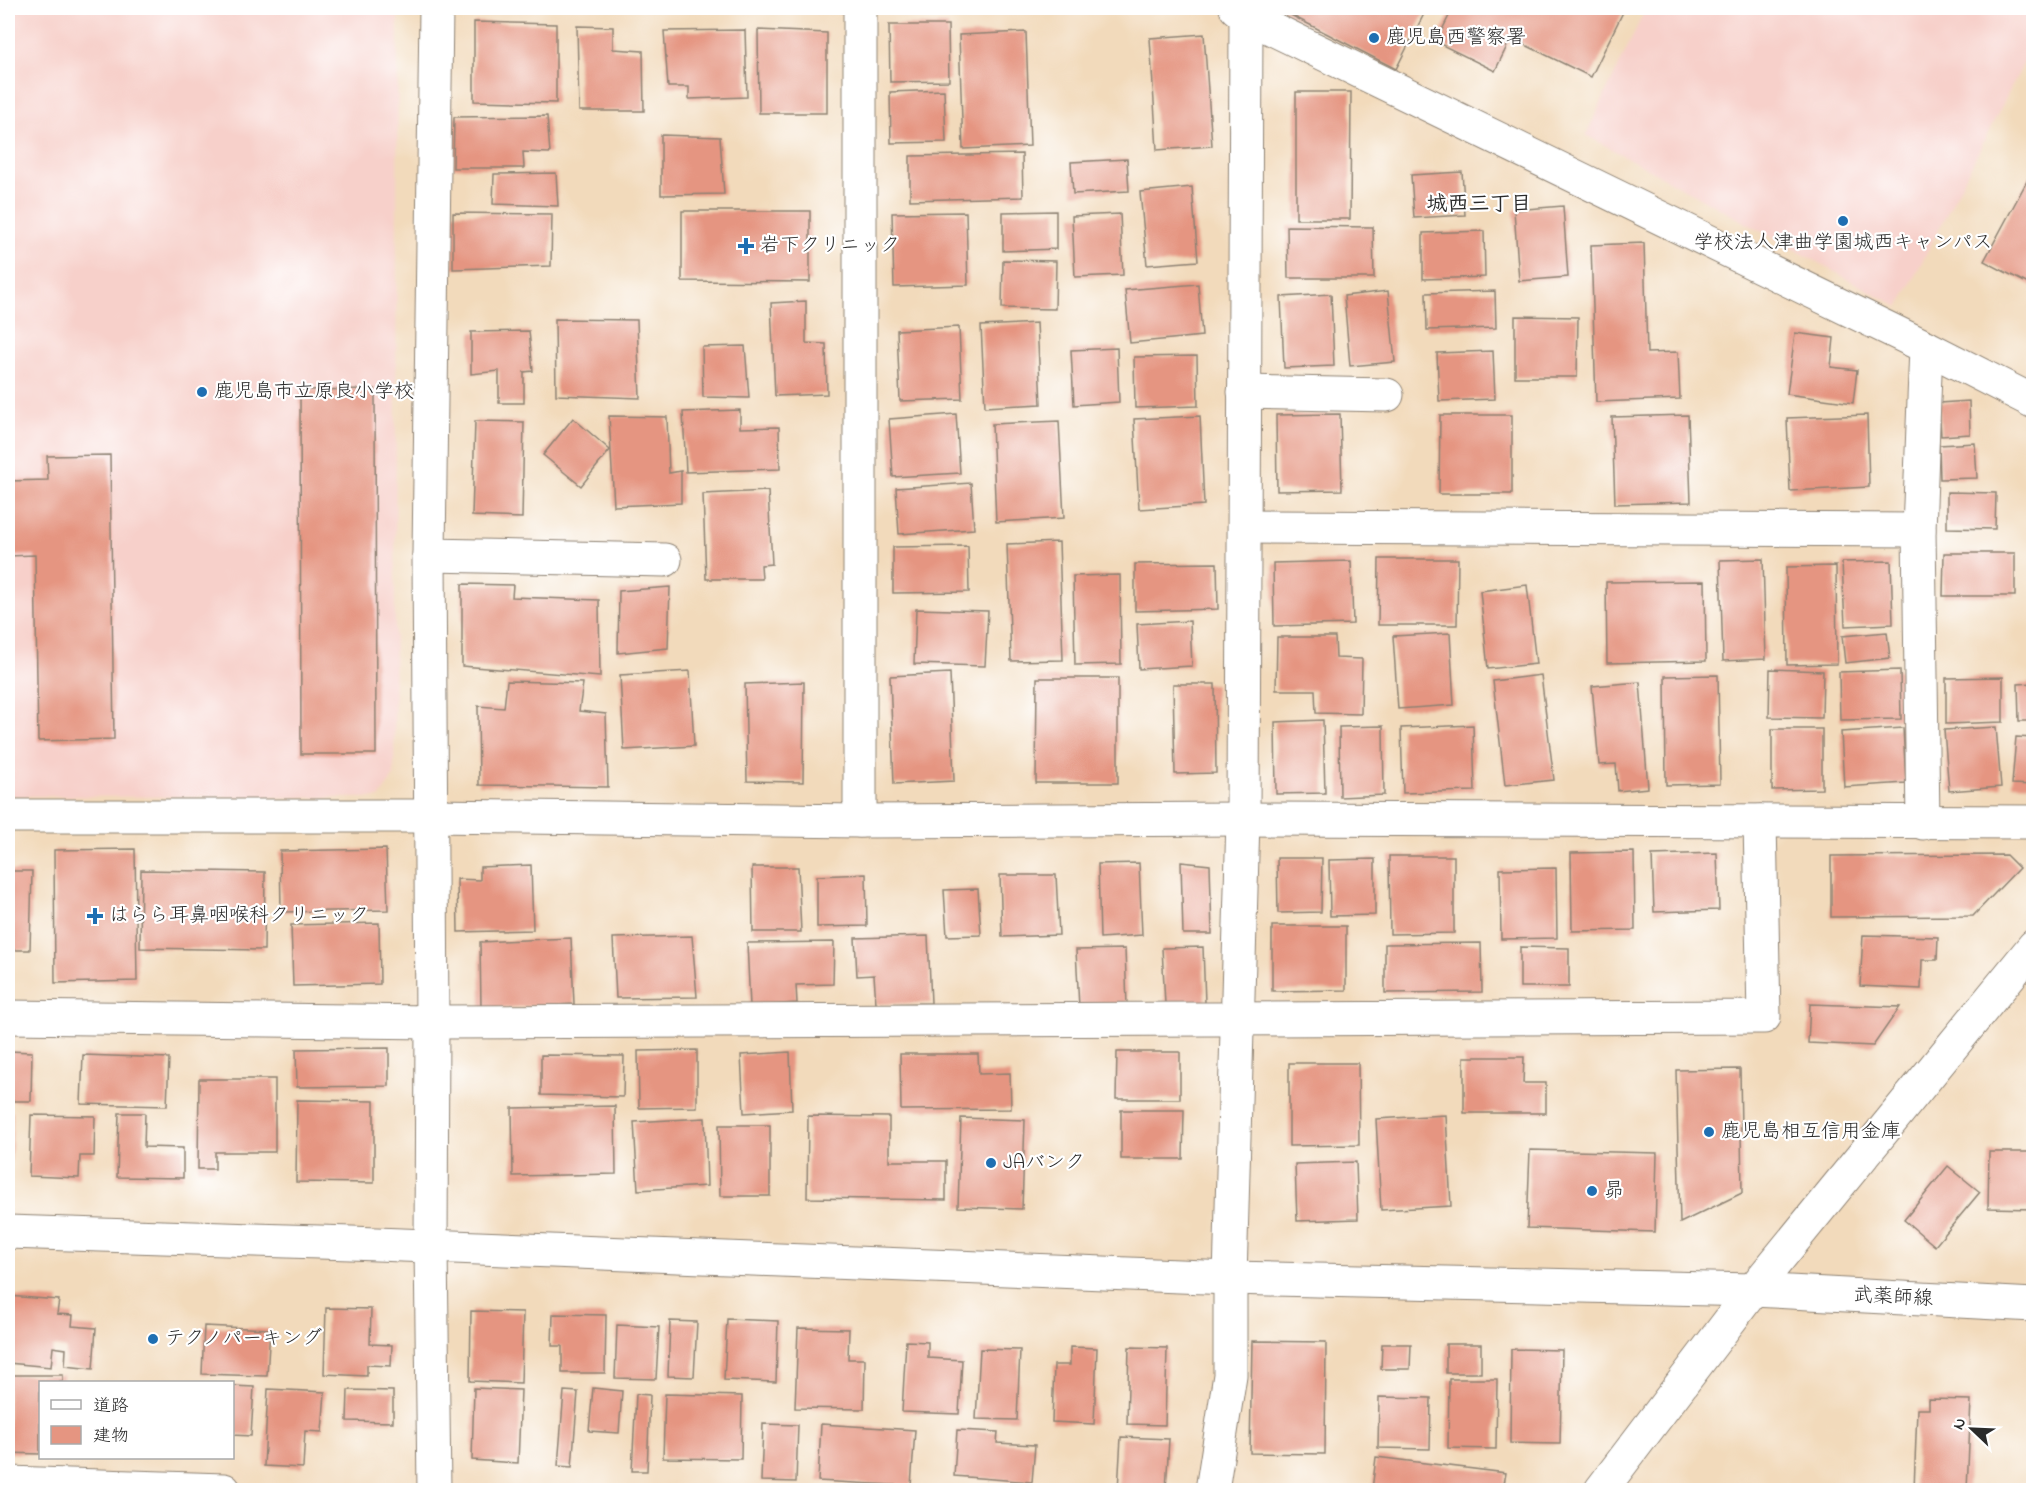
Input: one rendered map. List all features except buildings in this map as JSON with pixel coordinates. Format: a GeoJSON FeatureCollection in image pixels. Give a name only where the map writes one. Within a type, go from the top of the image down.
{"type":"FeatureCollection","features":[{"type":"Feature","properties":{"kind":"street"},"geometry":{"type":"LineString","coordinates":[[434,1491],[429,555],[436,8]]}},
{"type":"Feature","properties":{"kind":"street"},"geometry":{"type":"LineString","coordinates":[[860,8],[860,821]]}},
{"type":"Feature","properties":{"kind":"street"},"geometry":{"type":"LineString","coordinates":[[1212,1491],[1230,1376],[1230,1278],[1243,819],[1245,527],[1241,12],[2034,402]]}},
{"type":"Feature","properties":{"kind":"street"},"geometry":{"type":"LineString","coordinates":[[1923,823],[1919,530],[1926,347]]}},
{"type":"Feature","properties":{"kind":"street"},"geometry":{"type":"LineString","coordinates":[[1244,392],[1387,395]]}},
{"type":"Feature","properties":{"kind":"street"},"geometry":{"type":"LineString","coordinates":[[1245,527],[1919,530]]}},
{"type":"Feature","properties":{"kind":"street"},"geometry":{"type":"LineString","coordinates":[[429,555],[665,560]]}},
{"type":"Feature","properties":{"kind":"street"},"geometry":{"type":"LineString","coordinates":[[8,816],[429,816],[860,821],[1243,819],[2034,822]]}},
{"type":"Feature","properties":{"kind":"street"},"geometry":{"type":"LineString","coordinates":[[8,1017],[432,1022],[1764,1017],[1760,821]]}},
{"type":"Feature","properties":{"kind":"street"},"geometry":{"type":"LineString","coordinates":[[1601,1491],[1753,1290],[2034,946]]}},
{"type":"Feature","properties":{"kind":"street","name":"武薬師線"},"geometry":{"type":"LineString","coordinates":[[8,1232],[1230,1278],[1753,1290],[2034,1305]]}},
{"type":"Feature","properties":{"kind":"street"},"geometry":{"type":"LineString","coordinates":[[8,1484],[224,1491]]}},
{"type":"Feature","properties":{"kind":"shaded area","name":"鹿児島市立原良小学校"},"geometry":{"type":"Polygon","coordinates":[[[8,8],[398,8],[394,776],[379,798],[8,796],[8,8]]]}},
{"type":"Feature","properties":{"kind":"shaded area","name":"学校法人津曲学園城西キャンパス"},"geometry":{"type":"Polygon","coordinates":[[[1646,8],[2033,8],[2033,45],[1899,307],[1586,135],[1646,8]]]}},
{"type":"Feature","properties":{"kind":"place","name":"鹿児島西警察署"},"geometry":{"type":"Point","coordinates":[1374,38]}},
{"type":"Feature","properties":{"kind":"place","name":"学校法人津曲学園城西キャンパス"},"geometry":{"type":"Point","coordinates":[1843,221]}},
{"type":"Feature","properties":{"kind":"place","name":"岩下クリニック"},"geometry":{"type":"Point","coordinates":[746,246]}},
{"type":"Feature","properties":{"kind":"place","name":"鹿児島市立原良小学校"},"geometry":{"type":"Point","coordinates":[202,392]}},
{"type":"Feature","properties":{"kind":"place","name":"はらら耳鼻咽喉科クリニック"},"geometry":{"type":"Point","coordinates":[95,916]}},
{"type":"Feature","properties":{"kind":"place","name":"鹿児島相互信用金庫"},"geometry":{"type":"Point","coordinates":[1709,1132]}},
{"type":"Feature","properties":{"kind":"place","name":"JAバンク"},"geometry":{"type":"Point","coordinates":[991,1163]}},
{"type":"Feature","properties":{"kind":"place","name":"昴"},"geometry":{"type":"Point","coordinates":[1592,1191]}},
{"type":"Feature","properties":{"kind":"place","name":"テクノパーキング"},"geometry":{"type":"Point","coordinates":[153,1339]}},
{"type":"Feature","properties":{"kind":"district","name":"城西三丁目"},"geometry":{"type":"Point","coordinates":[1479,205]}}]}
